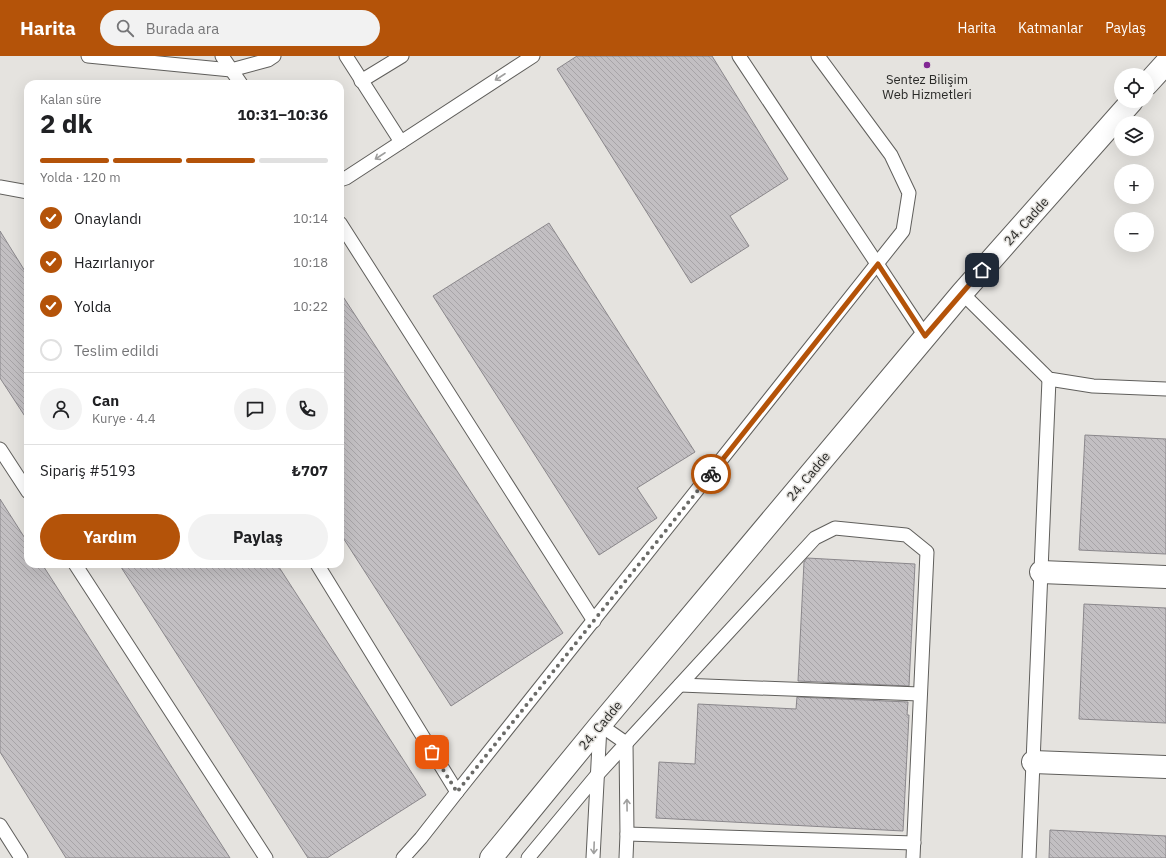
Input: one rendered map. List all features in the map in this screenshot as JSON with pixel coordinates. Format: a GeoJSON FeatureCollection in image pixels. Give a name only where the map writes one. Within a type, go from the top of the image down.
{"type":"FeatureCollection","features":[{"type":"Feature","properties":{"kind":"street"},"geometry":{"type":"LineString","coordinates":[[1154,76],[1166,63]]}},
{"type":"Feature","properties":{"kind":"street","name":"24. Cadde"},"geometry":{"type":"LineString","coordinates":[[491,858],[600,725],[925,336],[1126,108]]}},
{"type":"Feature","properties":{"kind":"street"},"geometry":{"type":"LineString","coordinates":[[1041,572],[1166,577]]}},
{"type":"Feature","properties":{"kind":"street"},"geometry":{"type":"LineString","coordinates":[[1033,762],[1166,767]]}},
{"type":"Feature","properties":{"kind":"lane"},"geometry":{"type":"LineString","coordinates":[[88,56],[231,70],[268,60],[274,56]]}},
{"type":"Feature","properties":{"kind":"lane"},"geometry":{"type":"LineString","coordinates":[[222,56],[238,80]]}},
{"type":"Feature","properties":{"kind":"lane"},"geometry":{"type":"LineString","coordinates":[[346,56],[401,142]]}},
{"type":"Feature","properties":{"kind":"lane"},"geometry":{"type":"LineString","coordinates":[[361,81],[402,56]]}},
{"type":"Feature","properties":{"kind":"lane"},"geometry":{"type":"LineString","coordinates":[[344,179],[533,56]]}},
{"type":"Feature","properties":{"kind":"lane"},"geometry":{"type":"LineString","coordinates":[[740,56],[925,336]]}},
{"type":"Feature","properties":{"kind":"lane"},"geometry":{"type":"LineString","coordinates":[[403,858],[421,838],[903,231],[909,193],[891,155],[818,56]]}},
{"type":"Feature","properties":{"kind":"lane"},"geometry":{"type":"LineString","coordinates":[[0,188],[24,191]]}},
{"type":"Feature","properties":{"kind":"lane"},"geometry":{"type":"LineString","coordinates":[[344,229],[594,620]]}},
{"type":"Feature","properties":{"kind":"lane"},"geometry":{"type":"LineString","coordinates":[[962,293],[1049,379],[1093,386],[1166,389]]}},
{"type":"Feature","properties":{"kind":"lane"},"geometry":{"type":"LineString","coordinates":[[1029,858],[1049,379]]}},
{"type":"Feature","properties":{"kind":"lane"},"geometry":{"type":"LineString","coordinates":[[0,449],[24,486]]}},
{"type":"Feature","properties":{"kind":"lane"},"geometry":{"type":"LineString","coordinates":[[528,858],[597,775],[815,538],[835,528],[906,535],[927,552],[913,858]]}},
{"type":"Feature","properties":{"kind":"lane"},"geometry":{"type":"LineString","coordinates":[[78,568],[266,858]]}},
{"type":"Feature","properties":{"kind":"lane"},"geometry":{"type":"LineString","coordinates":[[319,568],[457,792]]}},
{"type":"Feature","properties":{"kind":"lane"},"geometry":{"type":"LineString","coordinates":[[680,685],[920,694]]}},
{"type":"Feature","properties":{"kind":"lane"},"geometry":{"type":"LineString","coordinates":[[600,725],[626,743]]}},
{"type":"Feature","properties":{"kind":"lane"},"geometry":{"type":"LineString","coordinates":[[594,858],[600,725]]}},
{"type":"Feature","properties":{"kind":"lane"},"geometry":{"type":"LineString","coordinates":[[626,743],[628,834],[626,858]]}},
{"type":"Feature","properties":{"kind":"lane"},"geometry":{"type":"LineString","coordinates":[[0,825],[21,858]]}},
{"type":"Feature","properties":{"kind":"lane"},"geometry":{"type":"LineString","coordinates":[[628,834],[914,843]]}},
{"type":"Feature","properties":{"kind":"building"},"geometry":{"type":"Polygon","coordinates":[[[577,56],[712,56],[788,179],[730,216],[749,246],[691,283],[557,69],[577,56]]]}},
{"type":"Feature","properties":{"kind":"building"},"geometry":{"type":"Polygon","coordinates":[[[549,223],[695,452],[637,488],[657,518],[599,555],[433,296],[549,223]]]}},
{"type":"Feature","properties":{"kind":"building"},"geometry":{"type":"Polygon","coordinates":[[[0,231],[24,270],[24,415],[0,378],[0,231]]]}},
{"type":"Feature","properties":{"kind":"building"},"geometry":{"type":"Polygon","coordinates":[[[344,298],[563,633],[451,706],[344,539],[344,298]]]}},
{"type":"Feature","properties":{"kind":"building"},"geometry":{"type":"Polygon","coordinates":[[[1085,435],[1166,439],[1166,554],[1079,550],[1085,435]]]}},
{"type":"Feature","properties":{"kind":"building"},"geometry":{"type":"Polygon","coordinates":[[[0,499],[24,537],[24,568],[45,568],[230,858],[66,858],[0,752],[0,499]]]}},
{"type":"Feature","properties":{"kind":"building"},"geometry":{"type":"Polygon","coordinates":[[[807,558],[915,564],[909,686],[798,681],[804,562],[807,558]]]}},
{"type":"Feature","properties":{"kind":"building"},"geometry":{"type":"Polygon","coordinates":[[[122,568],[280,568],[426,795],[327,858],[308,858],[122,568]]]}},
{"type":"Feature","properties":{"kind":"building"},"geometry":{"type":"Polygon","coordinates":[[[1084,604],[1166,608],[1166,723],[1079,719],[1084,604]]]}},
{"type":"Feature","properties":{"kind":"building"},"geometry":{"type":"Polygon","coordinates":[[[797,697],[908,702],[907,715],[909,715],[903,831],[656,818],[659,762],[695,764],[698,704],[796,709],[797,697]]]}},
{"type":"Feature","properties":{"kind":"building"},"geometry":{"type":"Polygon","coordinates":[[[1050,830],[1166,836],[1166,858],[1049,858],[1050,830]]]}},
{"type":"Feature","properties":{"kind":"way so far"},"geometry":{"type":"LineString","coordinates":[[432,752],[457,792],[711,474]]}},
{"type":"Feature","properties":{"kind":"place","name":"Sentez Bilişim Web Hizmetleri"},"geometry":{"type":"Point","coordinates":[927,65]}},
{"type":"Feature","properties":{"kind":"route"},"geometry":{"type":"LineString","coordinates":[[711,474],[878,264],[925,336],[982,270]]}}]}
